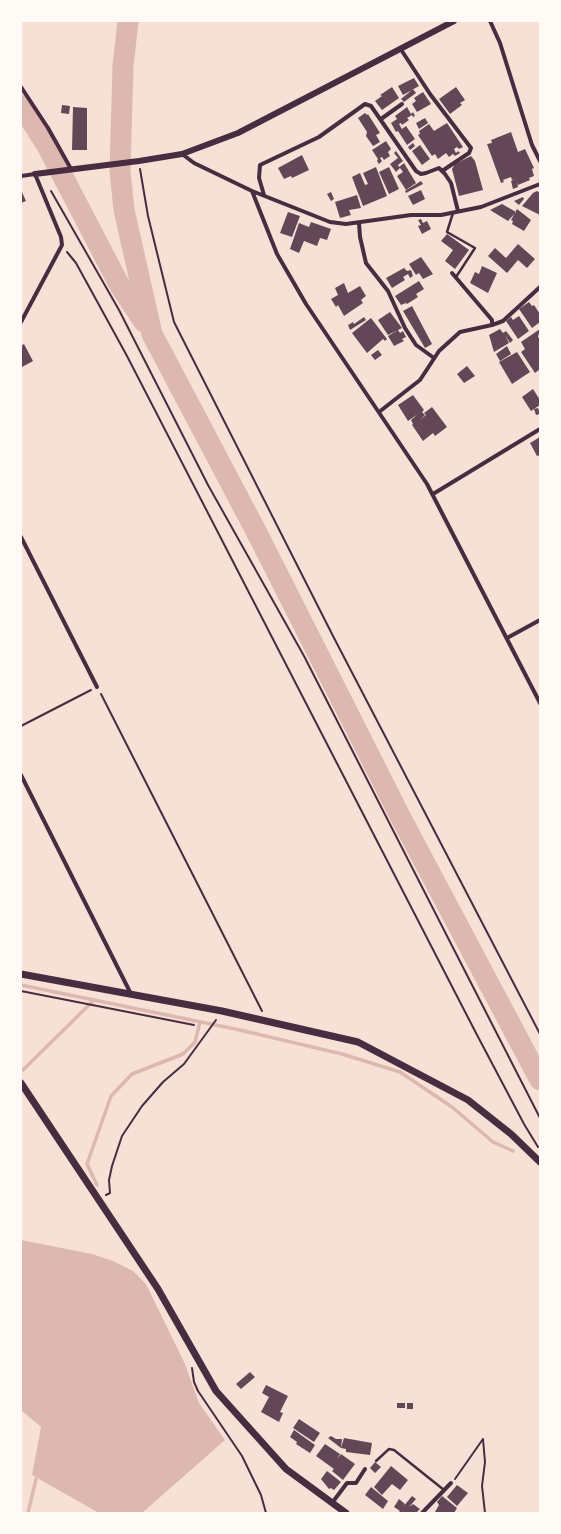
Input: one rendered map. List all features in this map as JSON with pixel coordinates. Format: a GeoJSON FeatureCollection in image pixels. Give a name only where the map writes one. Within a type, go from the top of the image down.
{"type":"FeatureCollection","features":[{"type":"Feature","properties":{"kind":"main road"},"geometry":{"type":"LineString","coordinates":[[21,974],[267,1020],[358,1042],[468,1100],[511,1134],[540,1162]]}},
{"type":"Feature","properties":{"kind":"main road"},"geometry":{"type":"LineString","coordinates":[[21,1083],[158,1289],[216,1391],[286,1469],[346,1513]]}},
{"type":"Feature","properties":{"kind":"street"},"geometry":{"type":"LineString","coordinates":[[21,176],[182,154],[238,133],[454,21]]}},
{"type":"Feature","properties":{"kind":"street"},"geometry":{"type":"LineString","coordinates":[[490,21],[500,43],[532,145],[540,161]]}},
{"type":"Feature","properties":{"kind":"street"},"geometry":{"type":"LineString","coordinates":[[400,48],[430,94],[471,148],[468,153],[442,171]]}},
{"type":"Feature","properties":{"kind":"street"},"geometry":{"type":"LineString","coordinates":[[21,86],[48,128],[69,170]]}},
{"type":"Feature","properties":{"kind":"street"},"geometry":{"type":"LineString","coordinates":[[264,195],[259,178],[260,165],[319,137],[365,104],[372,106],[416,171],[421,174],[439,168],[442,171],[451,183],[456,212]]}},
{"type":"Feature","properties":{"kind":"street"},"geometry":{"type":"LineString","coordinates":[[380,119],[402,104]]}},
{"type":"Feature","properties":{"kind":"street"},"geometry":{"type":"LineString","coordinates":[[182,154],[194,163],[252,191],[330,222],[346,224],[411,215],[441,215],[481,207],[540,184]]}},
{"type":"Feature","properties":{"kind":"street"},"geometry":{"type":"LineString","coordinates":[[21,322],[62,245],[59,231],[35,174]]}},
{"type":"Feature","properties":{"kind":"street"},"geometry":{"type":"LineString","coordinates":[[252,191],[277,254],[284,267],[306,304],[433,494],[540,703]]}},
{"type":"Feature","properties":{"kind":"street"},"geometry":{"type":"LineString","coordinates":[[359,223],[360,237],[366,263],[388,291],[405,328],[416,345],[434,358]]}},
{"type":"Feature","properties":{"kind":"street"},"geometry":{"type":"LineString","coordinates":[[452,273],[492,320],[492,326]]}},
{"type":"Feature","properties":{"kind":"street"},"geometry":{"type":"LineString","coordinates":[[379,412],[415,384],[439,351],[460,332],[492,326],[503,321],[540,287]]}},
{"type":"Feature","properties":{"kind":"street"},"geometry":{"type":"LineString","coordinates":[[433,494],[540,429]]}},
{"type":"Feature","properties":{"kind":"street"},"geometry":{"type":"LineString","coordinates":[[21,537],[97,687]]}},
{"type":"Feature","properties":{"kind":"street"},"geometry":{"type":"LineString","coordinates":[[507,638],[540,620]]}},
{"type":"Feature","properties":{"kind":"street"},"geometry":{"type":"LineString","coordinates":[[21,775],[131,994]]}},
{"type":"Feature","properties":{"kind":"street"},"geometry":{"type":"LineString","coordinates":[[332,1503],[347,1483],[356,1483],[365,1469]]}},
{"type":"Feature","properties":{"kind":"street"},"geometry":{"type":"LineString","coordinates":[[422,1513],[451,1484]]}},
{"type":"Feature","properties":{"kind":"lane"},"geometry":{"type":"LineString","coordinates":[[456,212],[448,232],[475,248],[456,277]]}},
{"type":"Feature","properties":{"kind":"lane"},"geometry":{"type":"LineString","coordinates":[[376,1460],[389,1449],[394,1450],[444,1490]]}},
{"type":"Feature","properties":{"kind":"path"},"geometry":{"type":"LineString","coordinates":[[137,161],[148,216],[174,322],[332,636],[540,1034]]}},
{"type":"Feature","properties":{"kind":"path"},"geometry":{"type":"LineString","coordinates":[[38,181],[48,187],[53,194],[118,310],[208,485],[304,656],[540,1118]]}},
{"type":"Feature","properties":{"kind":"path"},"geometry":{"type":"LineString","coordinates":[[62,245],[76,263],[134,370],[524,1124],[537,1143],[540,1152]]}},
{"type":"Feature","properties":{"kind":"path"},"geometry":{"type":"LineString","coordinates":[[21,726],[97,687],[267,1020]]}},
{"type":"Feature","properties":{"kind":"path"},"geometry":{"type":"LineString","coordinates":[[21,991],[194,1025]]}},
{"type":"Feature","properties":{"kind":"path"},"geometry":{"type":"LineString","coordinates":[[98,1200],[110,1193],[109,1180],[114,1155],[126,1130],[142,1106],[163,1082],[184,1064],[222,1011]]}},
{"type":"Feature","properties":{"kind":"path"},"geometry":{"type":"LineString","coordinates":[[194,1353],[192,1360],[192,1374],[198,1391],[242,1456],[261,1495],[266,1513]]}},
{"type":"Feature","properties":{"kind":"path"},"geometry":{"type":"LineString","coordinates":[[451,1484],[483,1439],[485,1462],[482,1486],[485,1513]]}},
{"type":"Feature","properties":{"kind":"shaded area"},"geometry":{"type":"Polygon","coordinates":[[[21,1240],[92,1254],[113,1261],[133,1271],[146,1284],[185,1364],[199,1403],[225,1440],[142,1513],[99,1513],[32,1475],[41,1427],[21,1410],[21,1240]]]}},
{"type":"Feature","properties":{"kind":"building"},"geometry":{"type":"Polygon","coordinates":[[[414,78],[419,86],[403,95],[398,86],[414,78]]]}},
{"type":"Feature","properties":{"kind":"building"},"geometry":{"type":"Polygon","coordinates":[[[392,87],[399,98],[382,110],[375,101],[382,96],[380,95],[392,87]]]}},
{"type":"Feature","properties":{"kind":"building"},"geometry":{"type":"Polygon","coordinates":[[[456,87],[465,100],[460,103],[462,105],[450,114],[439,99],[456,87]]]}},
{"type":"Feature","properties":{"kind":"building"},"geometry":{"type":"Polygon","coordinates":[[[413,89],[416,93],[404,102],[401,99],[413,89]]]}},
{"type":"Feature","properties":{"kind":"building"},"geometry":{"type":"Polygon","coordinates":[[[423,92],[431,104],[417,112],[412,104],[416,101],[414,98],[423,92]]]}},
{"type":"Feature","properties":{"kind":"building"},"geometry":{"type":"Polygon","coordinates":[[[62,105],[70,106],[69,114],[61,113],[62,105]]]}},
{"type":"Feature","properties":{"kind":"building"},"geometry":{"type":"Polygon","coordinates":[[[73,107],[87,108],[87,150],[72,150],[73,107]]]}},
{"type":"Feature","properties":{"kind":"building"},"geometry":{"type":"Polygon","coordinates":[[[407,107],[411,114],[413,112],[415,116],[413,117],[412,115],[407,118],[409,120],[402,125],[401,123],[399,124],[402,129],[406,126],[415,139],[407,145],[398,131],[396,132],[391,123],[397,119],[395,116],[407,107]]]}},
{"type":"Feature","properties":{"kind":"building"},"geometry":{"type":"Polygon","coordinates":[[[365,113],[367,115],[368,114],[380,133],[376,135],[380,142],[373,146],[366,136],[367,132],[358,118],[365,113]]]}},
{"type":"Feature","properties":{"kind":"building"},"geometry":{"type":"Polygon","coordinates":[[[425,118],[428,123],[419,129],[416,123],[425,118]]]}},
{"type":"Feature","properties":{"kind":"building"},"geometry":{"type":"Polygon","coordinates":[[[447,123],[463,147],[459,149],[457,147],[454,149],[456,153],[458,151],[460,153],[455,156],[453,154],[449,157],[446,153],[438,159],[435,154],[432,156],[418,135],[420,134],[419,131],[429,124],[434,131],[447,123]]]}},
{"type":"Feature","properties":{"kind":"building"},"geometry":{"type":"Polygon","coordinates":[[[511,132],[518,152],[525,149],[534,168],[532,169],[534,176],[529,178],[530,180],[518,185],[517,181],[518,187],[513,189],[511,181],[516,178],[512,180],[511,177],[503,180],[504,182],[501,183],[487,144],[492,143],[491,140],[511,132]]]}},
{"type":"Feature","properties":{"kind":"building"},"geometry":{"type":"Polygon","coordinates":[[[386,141],[391,149],[388,152],[390,156],[384,160],[382,157],[380,158],[382,161],[379,164],[377,161],[378,159],[372,150],[386,141]]]}},
{"type":"Feature","properties":{"kind":"building"},"geometry":{"type":"Polygon","coordinates":[[[413,143],[415,146],[410,150],[408,147],[413,143]]]}},
{"type":"Feature","properties":{"kind":"building"},"geometry":{"type":"Polygon","coordinates":[[[420,145],[430,159],[422,165],[412,151],[420,145]]]}},
{"type":"Feature","properties":{"kind":"building"},"geometry":{"type":"Polygon","coordinates":[[[396,151],[403,161],[398,165],[399,167],[404,163],[416,183],[406,190],[397,176],[403,172],[400,168],[396,172],[390,164],[398,158],[394,153],[396,151]]]}},
{"type":"Feature","properties":{"kind":"building"},"geometry":{"type":"Polygon","coordinates":[[[302,155],[309,170],[292,178],[291,176],[284,179],[278,168],[302,155]]]}},
{"type":"Feature","properties":{"kind":"building"},"geometry":{"type":"Polygon","coordinates":[[[471,156],[475,161],[483,190],[459,196],[452,169],[455,164],[471,156]]]}},
{"type":"Feature","properties":{"kind":"building"},"geometry":{"type":"Polygon","coordinates":[[[376,167],[387,196],[363,206],[352,177],[360,173],[365,185],[368,184],[363,173],[376,167]]]}},
{"type":"Feature","properties":{"kind":"building"},"geometry":{"type":"Polygon","coordinates":[[[389,167],[399,189],[389,194],[379,172],[389,167]]]}},
{"type":"Feature","properties":{"kind":"building"},"geometry":{"type":"Polygon","coordinates":[[[421,181],[423,184],[406,193],[405,191],[421,181]]]}},
{"type":"Feature","properties":{"kind":"building"},"geometry":{"type":"Polygon","coordinates":[[[21,190],[26,201],[21,203],[21,190]]]}},
{"type":"Feature","properties":{"kind":"building"},"geometry":{"type":"Polygon","coordinates":[[[421,190],[425,199],[413,205],[408,196],[421,190]]]}},
{"type":"Feature","properties":{"kind":"building"},"geometry":{"type":"Polygon","coordinates":[[[537,191],[540,193],[540,215],[522,206],[533,193],[537,191]]]}},
{"type":"Feature","properties":{"kind":"building"},"geometry":{"type":"Polygon","coordinates":[[[331,192],[334,199],[331,201],[327,194],[331,192]]]}},
{"type":"Feature","properties":{"kind":"building"},"geometry":{"type":"Polygon","coordinates":[[[357,195],[361,208],[349,210],[351,215],[340,218],[335,202],[357,195]]]}},
{"type":"Feature","properties":{"kind":"building"},"geometry":{"type":"Polygon","coordinates":[[[523,197],[524,199],[519,205],[514,201],[523,197]]]}},
{"type":"Feature","properties":{"kind":"building"},"geometry":{"type":"Polygon","coordinates":[[[502,204],[516,212],[508,221],[490,210],[502,204]]]}},
{"type":"Feature","properties":{"kind":"building"},"geometry":{"type":"Polygon","coordinates":[[[517,209],[531,220],[524,231],[512,224],[513,221],[511,220],[517,209]]]}},
{"type":"Feature","properties":{"kind":"building"},"geometry":{"type":"Polygon","coordinates":[[[288,212],[300,216],[292,237],[280,233],[288,212]]]}},
{"type":"Feature","properties":{"kind":"building"},"geometry":{"type":"Polygon","coordinates":[[[421,219],[423,223],[427,221],[431,229],[422,234],[418,226],[421,225],[418,220],[421,219]]]}},
{"type":"Feature","properties":{"kind":"building"},"geometry":{"type":"Polygon","coordinates":[[[311,222],[331,229],[327,240],[320,238],[317,246],[304,241],[299,253],[290,249],[299,223],[309,227],[311,222]]]}},
{"type":"Feature","properties":{"kind":"building"},"geometry":{"type":"Polygon","coordinates":[[[447,234],[469,250],[455,269],[445,261],[453,250],[441,241],[447,234]]]}},
{"type":"Feature","properties":{"kind":"building"},"geometry":{"type":"Polygon","coordinates":[[[518,244],[535,259],[527,268],[518,260],[507,273],[488,256],[495,248],[506,258],[518,244]]]}},
{"type":"Feature","properties":{"kind":"building"},"geometry":{"type":"Polygon","coordinates":[[[421,257],[433,274],[423,279],[419,273],[416,275],[409,264],[421,257]]]}},
{"type":"Feature","properties":{"kind":"building"},"geometry":{"type":"Polygon","coordinates":[[[482,266],[497,273],[488,293],[470,283],[475,272],[479,274],[482,266]]]}},
{"type":"Feature","properties":{"kind":"building"},"geometry":{"type":"Polygon","coordinates":[[[404,268],[407,271],[411,270],[413,276],[410,278],[408,274],[403,277],[405,280],[392,288],[386,278],[404,268]]]}},
{"type":"Feature","properties":{"kind":"building"},"geometry":{"type":"Polygon","coordinates":[[[419,281],[424,289],[416,294],[418,297],[407,304],[401,305],[395,296],[419,281]]]}},
{"type":"Feature","properties":{"kind":"building"},"geometry":{"type":"Polygon","coordinates":[[[344,283],[348,293],[360,286],[366,296],[361,300],[363,303],[344,316],[338,305],[336,307],[331,299],[338,295],[335,288],[344,283]]]}},
{"type":"Feature","properties":{"kind":"building"},"geometry":{"type":"Polygon","coordinates":[[[529,302],[532,306],[534,305],[540,314],[540,322],[532,328],[519,309],[529,302]]]}},
{"type":"Feature","properties":{"kind":"building"},"geometry":{"type":"Polygon","coordinates":[[[412,306],[432,344],[425,348],[403,311],[412,306]]]}},
{"type":"Feature","properties":{"kind":"building"},"geometry":{"type":"Polygon","coordinates":[[[390,312],[402,328],[388,335],[378,320],[390,312]]]}},
{"type":"Feature","properties":{"kind":"building"},"geometry":{"type":"Polygon","coordinates":[[[519,316],[529,331],[518,339],[506,321],[511,317],[513,320],[519,316]]]}},
{"type":"Feature","properties":{"kind":"building"},"geometry":{"type":"Polygon","coordinates":[[[364,317],[366,320],[350,330],[348,325],[353,322],[354,324],[364,317]]]}},
{"type":"Feature","properties":{"kind":"building"},"geometry":{"type":"Polygon","coordinates":[[[371,318],[387,339],[385,341],[383,339],[367,353],[352,333],[371,318]]]}},
{"type":"Feature","properties":{"kind":"building"},"geometry":{"type":"Polygon","coordinates":[[[500,329],[503,333],[506,331],[513,340],[510,343],[505,335],[509,343],[494,352],[489,335],[500,329]]]}},
{"type":"Feature","properties":{"kind":"building"},"geometry":{"type":"Polygon","coordinates":[[[540,329],[538,337],[540,339],[540,369],[535,373],[521,352],[525,349],[521,342],[540,329]]]}},
{"type":"Feature","properties":{"kind":"building"},"geometry":{"type":"Polygon","coordinates":[[[398,330],[400,333],[403,331],[406,337],[402,339],[404,341],[394,346],[388,336],[398,330]]]}},
{"type":"Feature","properties":{"kind":"building"},"geometry":{"type":"Polygon","coordinates":[[[24,344],[33,361],[22,367],[21,346],[24,344]]]}},
{"type":"Feature","properties":{"kind":"building"},"geometry":{"type":"Polygon","coordinates":[[[507,346],[511,354],[500,361],[496,354],[507,346]]]}},
{"type":"Feature","properties":{"kind":"building"},"geometry":{"type":"Polygon","coordinates":[[[378,350],[382,355],[375,360],[371,355],[378,350]]]}},
{"type":"Feature","properties":{"kind":"building"},"geometry":{"type":"Polygon","coordinates":[[[517,352],[530,372],[512,384],[499,362],[517,352]]]}},
{"type":"Feature","properties":{"kind":"building"},"geometry":{"type":"Polygon","coordinates":[[[467,366],[475,376],[464,383],[457,374],[467,366]]]}},
{"type":"Feature","properties":{"kind":"building"},"geometry":{"type":"Polygon","coordinates":[[[533,389],[540,400],[540,405],[531,411],[522,397],[533,389]]]}},
{"type":"Feature","properties":{"kind":"building"},"geometry":{"type":"Polygon","coordinates":[[[413,395],[424,410],[422,412],[425,415],[420,420],[426,415],[424,413],[432,407],[447,427],[435,436],[433,433],[423,441],[412,425],[411,420],[418,414],[408,421],[398,405],[413,395]]]}},
{"type":"Feature","properties":{"kind":"building"},"geometry":{"type":"Polygon","coordinates":[[[538,408],[540,414],[536,415],[534,409],[538,408]]]}},
{"type":"Feature","properties":{"kind":"building"},"geometry":{"type":"Polygon","coordinates":[[[540,437],[540,455],[537,456],[530,443],[540,437]]]}},
{"type":"Feature","properties":{"kind":"building"},"geometry":{"type":"Polygon","coordinates":[[[250,1372],[255,1377],[241,1389],[236,1384],[250,1372]]]}},
{"type":"Feature","properties":{"kind":"building"},"geometry":{"type":"Polygon","coordinates":[[[266,1385],[288,1396],[280,1412],[283,1413],[279,1422],[261,1412],[269,1397],[262,1393],[266,1385]]]}},
{"type":"Feature","properties":{"kind":"building"},"geometry":{"type":"Polygon","coordinates":[[[397,1403],[405,1403],[405,1408],[397,1408],[397,1403]]]}},
{"type":"Feature","properties":{"kind":"building"},"geometry":{"type":"Polygon","coordinates":[[[407,1403],[413,1403],[413,1409],[407,1409],[407,1403]]]}},
{"type":"Feature","properties":{"kind":"building"},"geometry":{"type":"Polygon","coordinates":[[[299,1419],[320,1433],[314,1442],[293,1428],[299,1419]]]}},
{"type":"Feature","properties":{"kind":"building"},"geometry":{"type":"Polygon","coordinates":[[[294,1430],[315,1445],[310,1453],[296,1444],[297,1442],[290,1437],[294,1430]]]}},
{"type":"Feature","properties":{"kind":"building"},"geometry":{"type":"Polygon","coordinates":[[[331,1436],[336,1439],[342,1439],[341,1448],[328,1438],[331,1436]]]}},
{"type":"Feature","properties":{"kind":"building"},"geometry":{"type":"Polygon","coordinates":[[[344,1438],[372,1443],[370,1455],[346,1452],[346,1449],[341,1448],[344,1438]]]}},
{"type":"Feature","properties":{"kind":"building"},"geometry":{"type":"Polygon","coordinates":[[[325,1444],[340,1454],[337,1459],[341,1454],[355,1464],[343,1480],[332,1471],[334,1469],[316,1456],[325,1444]]]}},
{"type":"Feature","properties":{"kind":"building"},"geometry":{"type":"Polygon","coordinates":[[[375,1462],[381,1467],[375,1473],[370,1468],[375,1462]]]}},
{"type":"Feature","properties":{"kind":"building"},"geometry":{"type":"Polygon","coordinates":[[[391,1466],[408,1480],[400,1490],[392,1484],[382,1495],[374,1487],[391,1466]]]}},
{"type":"Feature","properties":{"kind":"building"},"geometry":{"type":"Polygon","coordinates":[[[327,1471],[341,1482],[334,1490],[331,1488],[329,1489],[321,1479],[327,1471]]]}},
{"type":"Feature","properties":{"kind":"building"},"geometry":{"type":"Polygon","coordinates":[[[457,1485],[468,1493],[457,1506],[447,1497],[457,1485]]]}},
{"type":"Feature","properties":{"kind":"building"},"geometry":{"type":"Polygon","coordinates":[[[371,1487],[388,1501],[383,1509],[365,1495],[371,1487]]]}},
{"type":"Feature","properties":{"kind":"building"},"geometry":{"type":"Polygon","coordinates":[[[412,1496],[416,1499],[409,1507],[413,1504],[420,1509],[416,1513],[398,1513],[400,1511],[394,1507],[399,1499],[405,1504],[403,1507],[412,1496]]]}},
{"type":"Feature","properties":{"kind":"building"},"geometry":{"type":"Polygon","coordinates":[[[442,1496],[457,1508],[454,1513],[435,1512],[439,1505],[437,1502],[442,1496]]]}},
{"type":"Feature","properties":{"kind":"waterway"},"geometry":{"type":"LineString","coordinates":[[128,21],[123,66],[120,171],[124,210],[152,334],[257,533],[401,818],[540,1080]]}},
{"type":"Feature","properties":{"kind":"waterway"},"geometry":{"type":"LineString","coordinates":[[21,105],[46,144],[120,286],[144,322]]}},
{"type":"Feature","properties":{"kind":"waterway"},"geometry":{"type":"LineString","coordinates":[[21,985],[240,1030],[342,1054],[400,1072],[452,1107],[493,1142],[513,1151]]}},
{"type":"Feature","properties":{"kind":"waterway"},"geometry":{"type":"LineString","coordinates":[[23,1070],[92,1002]]}},
{"type":"Feature","properties":{"kind":"waterway"},"geometry":{"type":"LineString","coordinates":[[97,1185],[87,1164],[111,1096],[132,1074],[183,1054],[195,1042],[200,1022]]}},
{"type":"Feature","properties":{"kind":"waterway"},"geometry":{"type":"LineString","coordinates":[[28,1513],[36,1479]]}}]}
